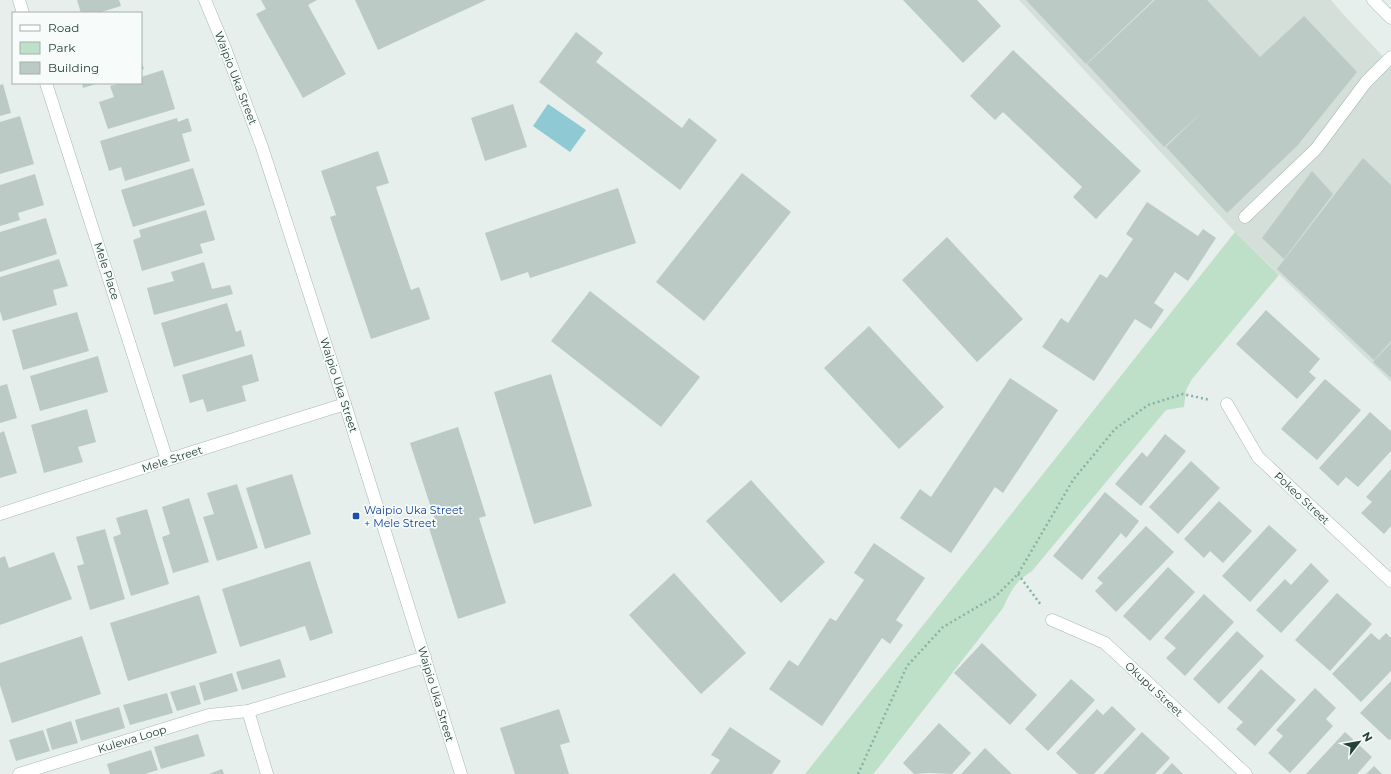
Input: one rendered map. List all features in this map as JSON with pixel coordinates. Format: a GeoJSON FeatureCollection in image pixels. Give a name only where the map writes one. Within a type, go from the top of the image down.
{"type":"FeatureCollection","features":[{"type":"Feature","properties":{"kind":"street"},"geometry":{"type":"LineString","coordinates":[[19,0],[23,12]]}},
{"type":"Feature","properties":{"kind":"street","name":"Waipio Uka Street"},"geometry":{"type":"LineString","coordinates":[[205,0],[225,48],[262,147],[345,404],[461,774]]}},
{"type":"Feature","properties":{"kind":"street"},"geometry":{"type":"LineString","coordinates":[[1374,0],[1391,18]]}},
{"type":"Feature","properties":{"kind":"street"},"geometry":{"type":"LineString","coordinates":[[1245,217],[1316,148],[1366,82],[1391,56]]}},
{"type":"Feature","properties":{"kind":"street","name":"Mele Place"},"geometry":{"type":"LineString","coordinates":[[46,84],[167,460]]}},
{"type":"Feature","properties":{"kind":"street","name":"Mele Street"},"geometry":{"type":"LineString","coordinates":[[0,514],[345,404]]}},
{"type":"Feature","properties":{"kind":"street","name":"Pokeo Street"},"geometry":{"type":"LineString","coordinates":[[1227,404],[1258,457],[1391,581]]}},
{"type":"Feature","properties":{"kind":"street","name":"Okupu Street"},"geometry":{"type":"LineString","coordinates":[[1052,620],[1105,643],[1246,774]]}},
{"type":"Feature","properties":{"kind":"street","name":"Kulewa Loop"},"geometry":{"type":"LineString","coordinates":[[18,774],[209,715],[248,712],[425,657]]}},
{"type":"Feature","properties":{"kind":"street"},"geometry":{"type":"LineString","coordinates":[[248,712],[267,774]]}},
{"type":"Feature","properties":{"kind":"path"},"geometry":{"type":"LineString","coordinates":[[858,774],[907,666],[944,627],[996,596],[1018,574],[1072,480],[1115,429],[1148,405],[1183,394],[1227,404]]}},
{"type":"Feature","properties":{"kind":"path"},"geometry":{"type":"LineString","coordinates":[[1018,574],[1052,620]]}},
{"type":"Feature","properties":{"kind":"shaded area"},"geometry":{"type":"Polygon","coordinates":[[[1019,0],[1331,0],[1391,65],[1391,382],[1235,232],[1019,0]]]}},
{"type":"Feature","properties":{"kind":"green space"},"geometry":{"type":"Polygon","coordinates":[[[1235,232],[1279,275],[1192,379],[1186,390],[1184,407],[1166,410],[1032,571],[1017,583],[1011,591],[1003,608],[873,774],[805,774],[1235,232]]]}},
{"type":"Feature","properties":{"kind":"water"},"geometry":{"type":"Polygon","coordinates":[[[548,104],[586,130],[570,152],[533,126],[548,104]]]}},
{"type":"Feature","properties":{"kind":"building"},"geometry":{"type":"Polygon","coordinates":[[[77,0],[119,0],[121,6],[101,12],[81,12],[77,0]]]}},
{"type":"Feature","properties":{"kind":"building"},"geometry":{"type":"Polygon","coordinates":[[[261,0],[317,0],[308,5],[346,74],[303,98],[256,14],[266,9],[261,0]]]}},
{"type":"Feature","properties":{"kind":"building"},"geometry":{"type":"Polygon","coordinates":[[[355,0],[486,0],[378,50],[355,0]]]}},
{"type":"Feature","properties":{"kind":"building"},"geometry":{"type":"Polygon","coordinates":[[[903,0],[977,0],[1001,26],[963,63],[903,0]]]}},
{"type":"Feature","properties":{"kind":"building"},"geometry":{"type":"Polygon","coordinates":[[[1026,0],[1153,0],[1086,64],[1026,0]]]}},
{"type":"Feature","properties":{"kind":"building"},"geometry":{"type":"Polygon","coordinates":[[[1155,0],[1207,0],[1260,57],[1304,16],[1357,72],[1297,146],[1227,213],[1166,147],[1204,110],[1164,147],[1087,64],[1155,0]]]}},
{"type":"Feature","properties":{"kind":"building"},"geometry":{"type":"Polygon","coordinates":[[[576,32],[603,53],[596,62],[682,128],[689,118],[717,140],[680,190],[539,82],[576,32]]]}},
{"type":"Feature","properties":{"kind":"building"},"geometry":{"type":"Polygon","coordinates":[[[1013,50],[1141,171],[1096,219],[1073,197],[1082,187],[1003,112],[995,120],[970,96],[1013,50]]]}},
{"type":"Feature","properties":{"kind":"building"},"geometry":{"type":"Polygon","coordinates":[[[163,70],[175,109],[108,129],[99,102],[114,97],[110,86],[117,84],[142,84],[142,77],[163,70]]]}},
{"type":"Feature","properties":{"kind":"building"},"geometry":{"type":"Polygon","coordinates":[[[3,84],[11,113],[0,116],[0,85],[3,84]]]}},
{"type":"Feature","properties":{"kind":"building"},"geometry":{"type":"Polygon","coordinates":[[[82,84],[96,84],[83,88],[82,84]]]}},
{"type":"Feature","properties":{"kind":"building"},"geometry":{"type":"Polygon","coordinates":[[[513,104],[527,147],[485,161],[471,118],[513,104]]]}},
{"type":"Feature","properties":{"kind":"building"},"geometry":{"type":"Polygon","coordinates":[[[20,116],[34,164],[0,174],[0,122],[20,116]]]}},
{"type":"Feature","properties":{"kind":"building"},"geometry":{"type":"Polygon","coordinates":[[[177,118],[178,122],[188,118],[192,131],[182,134],[190,161],[125,181],[121,167],[109,171],[100,141],[177,118]]]}},
{"type":"Feature","properties":{"kind":"building"},"geometry":{"type":"Polygon","coordinates":[[[378,151],[389,183],[376,187],[411,290],[419,287],[430,319],[371,339],[330,217],[336,215],[321,171],[378,151]]]}},
{"type":"Feature","properties":{"kind":"building"},"geometry":{"type":"Polygon","coordinates":[[[1363,158],[1391,185],[1391,341],[1374,360],[1277,269],[1363,158]]]}},
{"type":"Feature","properties":{"kind":"building"},"geometry":{"type":"Polygon","coordinates":[[[193,168],[205,205],[133,227],[121,190],[193,168]]]}},
{"type":"Feature","properties":{"kind":"building"},"geometry":{"type":"Polygon","coordinates":[[[1312,171],[1333,194],[1284,259],[1262,238],[1312,171]]]}},
{"type":"Feature","properties":{"kind":"building"},"geometry":{"type":"Polygon","coordinates":[[[742,173],[791,212],[704,321],[656,282],[742,173]]]}},
{"type":"Feature","properties":{"kind":"building"},"geometry":{"type":"Polygon","coordinates":[[[35,174],[44,205],[18,213],[20,220],[0,226],[0,185],[35,174]]]}},
{"type":"Feature","properties":{"kind":"building"},"geometry":{"type":"Polygon","coordinates":[[[618,188],[636,243],[530,278],[528,272],[501,281],[485,233],[618,188]]]}},
{"type":"Feature","properties":{"kind":"building"},"geometry":{"type":"Polygon","coordinates":[[[1147,202],[1198,236],[1203,229],[1216,238],[1188,281],[1175,272],[1154,303],[1164,310],[1151,329],[1135,319],[1094,381],[1042,347],[1061,318],[1068,323],[1100,274],[1107,278],[1133,239],[1126,234],[1147,202]]]}},
{"type":"Feature","properties":{"kind":"building"},"geometry":{"type":"Polygon","coordinates":[[[206,210],[215,240],[200,244],[203,253],[142,271],[133,240],[141,237],[139,230],[206,210]]]}},
{"type":"Feature","properties":{"kind":"building"},"geometry":{"type":"Polygon","coordinates":[[[46,218],[57,254],[0,272],[0,232],[46,218]]]}},
{"type":"Feature","properties":{"kind":"building"},"geometry":{"type":"Polygon","coordinates":[[[947,237],[1023,319],[977,362],[902,280],[947,237]]]}},
{"type":"Feature","properties":{"kind":"building"},"geometry":{"type":"Polygon","coordinates":[[[59,259],[68,286],[53,290],[57,305],[3,321],[0,311],[0,277],[59,259]]]}},
{"type":"Feature","properties":{"kind":"building"},"geometry":{"type":"Polygon","coordinates":[[[204,262],[212,289],[230,285],[233,294],[154,315],[147,288],[174,281],[171,272],[204,262]]]}},
{"type":"Feature","properties":{"kind":"building"},"geometry":{"type":"Polygon","coordinates":[[[590,291],[700,377],[661,427],[551,341],[590,291]]]}},
{"type":"Feature","properties":{"kind":"building"},"geometry":{"type":"Polygon","coordinates":[[[227,303],[236,332],[241,330],[245,346],[174,367],[161,323],[227,303]]]}},
{"type":"Feature","properties":{"kind":"building"},"geometry":{"type":"Polygon","coordinates":[[[1266,310],[1320,359],[1309,372],[1316,378],[1297,399],[1236,344],[1266,310]]]}},
{"type":"Feature","properties":{"kind":"building"},"geometry":{"type":"Polygon","coordinates":[[[77,312],[89,351],[23,370],[12,330],[77,312]]]}},
{"type":"Feature","properties":{"kind":"building"},"geometry":{"type":"Polygon","coordinates":[[[869,326],[944,407],[899,449],[824,368],[869,326]]]}},
{"type":"Feature","properties":{"kind":"building"},"geometry":{"type":"Polygon","coordinates":[[[1391,343],[1391,378],[1373,362],[1391,343]]]}},
{"type":"Feature","properties":{"kind":"building"},"geometry":{"type":"Polygon","coordinates":[[[252,354],[259,381],[242,386],[246,401],[207,412],[203,399],[190,403],[182,375],[252,354]]]}},
{"type":"Feature","properties":{"kind":"building"},"geometry":{"type":"Polygon","coordinates":[[[98,356],[108,392],[40,411],[30,376],[98,356]]]}},
{"type":"Feature","properties":{"kind":"building"},"geometry":{"type":"Polygon","coordinates":[[[551,374],[592,506],[534,524],[494,392],[551,374]]]}},
{"type":"Feature","properties":{"kind":"building"},"geometry":{"type":"Polygon","coordinates":[[[1010,378],[1058,410],[1003,493],[995,487],[951,553],[900,518],[920,489],[931,497],[1010,378]]]}},
{"type":"Feature","properties":{"kind":"building"},"geometry":{"type":"Polygon","coordinates":[[[1325,379],[1361,410],[1317,460],[1281,429],[1325,379]]]}},
{"type":"Feature","properties":{"kind":"building"},"geometry":{"type":"Polygon","coordinates":[[[7,384],[17,418],[0,423],[0,386],[7,384]]]}},
{"type":"Feature","properties":{"kind":"building"},"geometry":{"type":"Polygon","coordinates":[[[87,409],[96,442],[78,447],[83,462],[44,473],[31,425],[87,409]]]}},
{"type":"Feature","properties":{"kind":"building"},"geometry":{"type":"Polygon","coordinates":[[[1370,412],[1391,431],[1391,451],[1358,487],[1346,477],[1338,486],[1319,468],[1370,412]]]}},
{"type":"Feature","properties":{"kind":"building"},"geometry":{"type":"Polygon","coordinates":[[[458,427],[486,516],[479,518],[506,603],[458,619],[429,528],[437,526],[410,443],[458,427]]]}},
{"type":"Feature","properties":{"kind":"building"},"geometry":{"type":"Polygon","coordinates":[[[4,431],[17,473],[0,478],[0,433],[4,431]]]}},
{"type":"Feature","properties":{"kind":"building"},"geometry":{"type":"Polygon","coordinates":[[[1165,434],[1186,451],[1141,506],[1115,484],[1142,452],[1147,457],[1165,434]]]}},
{"type":"Feature","properties":{"kind":"building"},"geometry":{"type":"Polygon","coordinates":[[[1191,461],[1220,488],[1178,534],[1149,507],[1191,461]]]}},
{"type":"Feature","properties":{"kind":"building"},"geometry":{"type":"Polygon","coordinates":[[[1391,469],[1391,526],[1384,534],[1361,513],[1372,502],[1366,497],[1391,469]]]}},
{"type":"Feature","properties":{"kind":"building"},"geometry":{"type":"Polygon","coordinates":[[[292,474],[311,534],[265,549],[246,488],[292,474]]]}},
{"type":"Feature","properties":{"kind":"building"},"geometry":{"type":"Polygon","coordinates":[[[751,480],[825,562],[781,603],[706,521],[751,480]]]}},
{"type":"Feature","properties":{"kind":"building"},"geometry":{"type":"Polygon","coordinates":[[[237,484],[258,548],[217,561],[203,517],[214,514],[207,493],[237,484]]]}},
{"type":"Feature","properties":{"kind":"building"},"geometry":{"type":"Polygon","coordinates":[[[1105,492],[1139,521],[1126,538],[1121,533],[1082,580],[1053,556],[1105,492]]]}},
{"type":"Feature","properties":{"kind":"building"},"geometry":{"type":"Polygon","coordinates":[[[189,498],[209,562],[173,573],[162,537],[170,534],[162,507],[189,498]]]}},
{"type":"Feature","properties":{"kind":"building"},"geometry":{"type":"Polygon","coordinates":[[[1219,501],[1252,531],[1223,563],[1210,551],[1204,558],[1184,539],[1219,501]]]}},
{"type":"Feature","properties":{"kind":"building"},"geometry":{"type":"Polygon","coordinates":[[[147,509],[169,584],[131,596],[113,537],[121,534],[116,518],[147,509]]]}},
{"type":"Feature","properties":{"kind":"building"},"geometry":{"type":"Polygon","coordinates":[[[1269,525],[1297,550],[1250,602],[1222,576],[1269,525]]]}},
{"type":"Feature","properties":{"kind":"building"},"geometry":{"type":"Polygon","coordinates":[[[1146,526],[1174,552],[1116,612],[1095,591],[1103,583],[1097,578],[1146,526]]]}},
{"type":"Feature","properties":{"kind":"building"},"geometry":{"type":"Polygon","coordinates":[[[105,529],[125,599],[90,610],[77,566],[84,564],[76,537],[105,529]]]}},
{"type":"Feature","properties":{"kind":"building"},"geometry":{"type":"Polygon","coordinates":[[[874,543],[925,578],[896,620],[903,625],[890,644],[882,638],[822,726],[769,689],[789,660],[798,666],[830,618],[836,621],[864,580],[854,573],[874,543]]]}},
{"type":"Feature","properties":{"kind":"building"},"geometry":{"type":"Polygon","coordinates":[[[54,552],[72,599],[0,625],[0,558],[5,556],[9,568],[54,552]]]}},
{"type":"Feature","properties":{"kind":"building"},"geometry":{"type":"Polygon","coordinates":[[[310,561],[333,633],[310,641],[305,626],[240,647],[222,589],[310,561]]]}},
{"type":"Feature","properties":{"kind":"building"},"geometry":{"type":"Polygon","coordinates":[[[1311,563],[1329,581],[1281,633],[1256,610],[1285,579],[1291,585],[1311,563]]]}},
{"type":"Feature","properties":{"kind":"building"},"geometry":{"type":"Polygon","coordinates":[[[1168,567],[1195,592],[1150,641],[1123,616],[1168,567]]]}},
{"type":"Feature","properties":{"kind":"building"},"geometry":{"type":"Polygon","coordinates":[[[674,573],[746,653],[701,694],[629,615],[674,573]]]}},
{"type":"Feature","properties":{"kind":"building"},"geometry":{"type":"Polygon","coordinates":[[[1337,593],[1372,624],[1330,671],[1295,640],[1337,593]]]}},
{"type":"Feature","properties":{"kind":"building"},"geometry":{"type":"Polygon","coordinates":[[[1204,594],[1234,622],[1185,676],[1166,658],[1176,648],[1164,638],[1204,594]]]}},
{"type":"Feature","properties":{"kind":"building"},"geometry":{"type":"Polygon","coordinates":[[[199,595],[217,653],[128,681],[110,623],[199,595]]]}},
{"type":"Feature","properties":{"kind":"building"},"geometry":{"type":"Polygon","coordinates":[[[1237,631],[1264,656],[1219,704],[1193,679],[1237,631]]]}},
{"type":"Feature","properties":{"kind":"building"},"geometry":{"type":"Polygon","coordinates":[[[1371,633],[1379,640],[1386,633],[1391,638],[1391,671],[1361,702],[1332,674],[1371,633]]]}},
{"type":"Feature","properties":{"kind":"building"},"geometry":{"type":"Polygon","coordinates":[[[82,636],[101,694],[12,723],[0,685],[0,663],[82,636]]]}},
{"type":"Feature","properties":{"kind":"building"},"geometry":{"type":"Polygon","coordinates":[[[982,643],[1037,695],[1010,725],[954,673],[982,643]]]}},
{"type":"Feature","properties":{"kind":"building"},"geometry":{"type":"Polygon","coordinates":[[[280,659],[286,677],[242,690],[236,672],[280,659]]]}},
{"type":"Feature","properties":{"kind":"building"},"geometry":{"type":"Polygon","coordinates":[[[1261,669],[1296,700],[1255,746],[1236,729],[1243,722],[1227,708],[1261,669]]]}},
{"type":"Feature","properties":{"kind":"building"},"geometry":{"type":"Polygon","coordinates":[[[232,673],[238,691],[204,701],[199,683],[232,673]]]}},
{"type":"Feature","properties":{"kind":"building"},"geometry":{"type":"Polygon","coordinates":[[[1071,679],[1095,700],[1048,751],[1025,729],[1071,679]]]}},
{"type":"Feature","properties":{"kind":"building"},"geometry":{"type":"Polygon","coordinates":[[[1391,681],[1391,739],[1389,740],[1360,713],[1391,681]]]}},
{"type":"Feature","properties":{"kind":"building"},"geometry":{"type":"Polygon","coordinates":[[[195,685],[201,704],[177,711],[170,692],[195,685]]]}},
{"type":"Feature","properties":{"kind":"building"},"geometry":{"type":"Polygon","coordinates":[[[1315,688],[1336,708],[1326,719],[1333,726],[1290,773],[1268,753],[1283,736],[1276,730],[1315,688]]]}},
{"type":"Feature","properties":{"kind":"building"},"geometry":{"type":"Polygon","coordinates":[[[167,693],[173,713],[130,725],[123,705],[167,693]]]}},
{"type":"Feature","properties":{"kind":"building"},"geometry":{"type":"Polygon","coordinates":[[[1112,706],[1136,729],[1094,774],[1078,774],[1056,753],[1097,709],[1103,715],[1112,706]]]}},
{"type":"Feature","properties":{"kind":"building"},"geometry":{"type":"Polygon","coordinates":[[[119,707],[125,728],[81,741],[75,720],[119,707]]]}},
{"type":"Feature","properties":{"kind":"building"},"geometry":{"type":"Polygon","coordinates":[[[559,709],[570,742],[560,745],[569,774],[515,774],[500,728],[559,709]]]}},
{"type":"Feature","properties":{"kind":"building"},"geometry":{"type":"Polygon","coordinates":[[[71,721],[78,743],[52,750],[46,729],[71,721]]]}},
{"type":"Feature","properties":{"kind":"building"},"geometry":{"type":"Polygon","coordinates":[[[939,723],[971,753],[952,774],[914,774],[903,763],[939,723]]]}},
{"type":"Feature","properties":{"kind":"building"},"geometry":{"type":"Polygon","coordinates":[[[730,727],[781,761],[772,774],[710,774],[720,760],[711,755],[730,727]]]}},
{"type":"Feature","properties":{"kind":"building"},"geometry":{"type":"Polygon","coordinates":[[[43,730],[50,751],[16,761],[9,740],[43,730]]]}},
{"type":"Feature","properties":{"kind":"building"},"geometry":{"type":"Polygon","coordinates":[[[1142,732],[1170,758],[1155,774],[1103,774],[1142,732]]]}},
{"type":"Feature","properties":{"kind":"building"},"geometry":{"type":"Polygon","coordinates":[[[1345,732],[1372,757],[1357,774],[1306,774],[1345,732]]]}},
{"type":"Feature","properties":{"kind":"building"},"geometry":{"type":"Polygon","coordinates":[[[198,734],[205,756],[161,769],[154,747],[198,734]]]}},
{"type":"Feature","properties":{"kind":"building"},"geometry":{"type":"Polygon","coordinates":[[[985,748],[1012,774],[961,774],[985,748]]]}},
{"type":"Feature","properties":{"kind":"building"},"geometry":{"type":"Polygon","coordinates":[[[151,750],[158,770],[145,774],[110,774],[107,764],[151,750]]]}},
{"type":"Feature","properties":{"kind":"building"},"geometry":{"type":"Polygon","coordinates":[[[1172,763],[1183,774],[1162,774],[1172,763]]]}},
{"type":"Feature","properties":{"kind":"building"},"geometry":{"type":"Polygon","coordinates":[[[1374,766],[1382,774],[1366,774],[1374,766]]]}},
{"type":"Feature","properties":{"kind":"building"},"geometry":{"type":"Polygon","coordinates":[[[222,769],[224,774],[209,774],[222,769]]]}},
{"type":"Feature","properties":{"kind":"place","name":"Waipio Uka Street + Mele Street"},"geometry":{"type":"Point","coordinates":[356,516]}}]}
